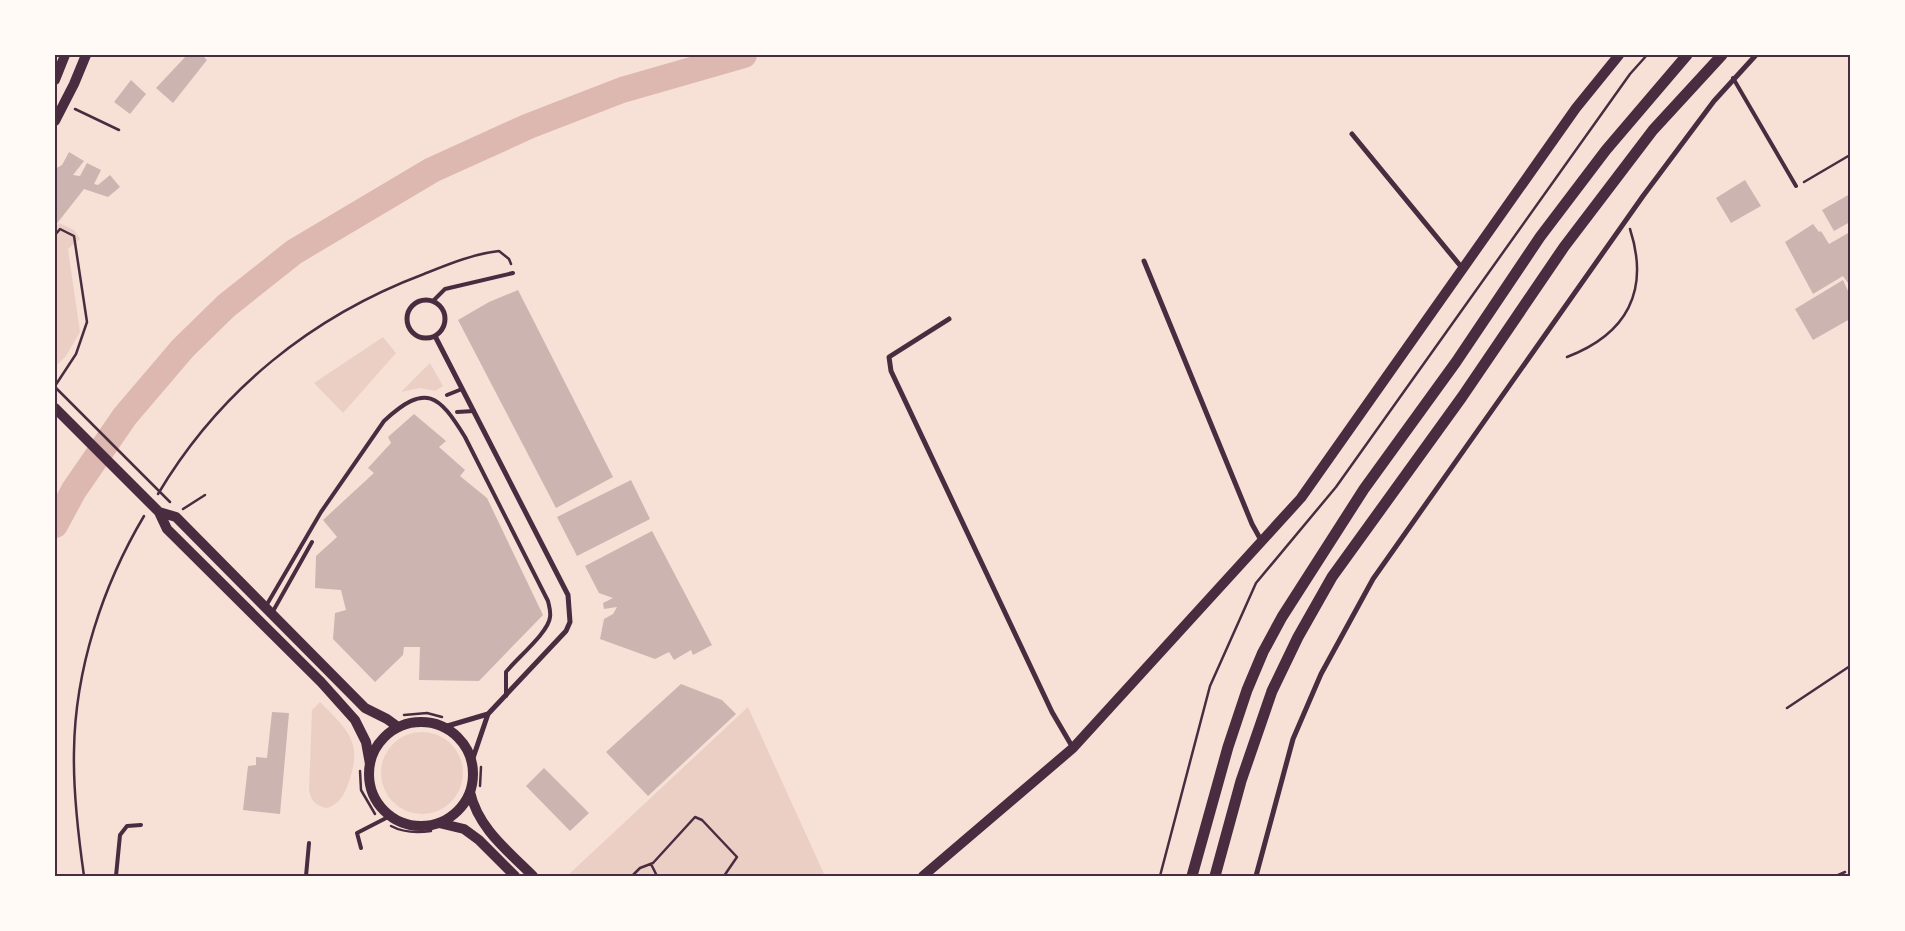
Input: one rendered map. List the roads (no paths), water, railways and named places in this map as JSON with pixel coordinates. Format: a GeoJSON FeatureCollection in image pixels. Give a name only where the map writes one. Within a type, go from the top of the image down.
{"type":"FeatureCollection","features":[{"type":"Feature","properties":{"kind":"highway"},"geometry":{"type":"LineString","coordinates":[[1192,876],[1236,722],[1263,652],[1282,617],[1364,489],[1456,362],[1540,236],[1606,150],[1687,55]]}},
{"type":"Feature","properties":{"kind":"highway"},"geometry":{"type":"LineString","coordinates":[[1214,876],[1241,781],[1272,691],[1298,637],[1332,577],[1462,397],[1564,247],[1653,130],[1722,55]]}},
{"type":"Feature","properties":{"kind":"main road"},"geometry":{"type":"LineString","coordinates":[[55,80],[65,55]]}},
{"type":"Feature","properties":{"kind":"main road"},"geometry":{"type":"LineString","coordinates":[[55,121],[86,55]]}},
{"type":"Feature","properties":{"kind":"main road"},"geometry":{"type":"LineString","coordinates":[[922,876],[1073,748],[1301,498],[1464,270],[1576,108],[1619,55]]}},
{"type":"Feature","properties":{"kind":"main road"},"geometry":{"type":"LineString","coordinates":[[55,408],[159,512],[167,530],[321,682],[355,720],[366,742],[366,765],[371,789],[375,799],[390,816],[405,823],[422,826],[464,829],[480,840],[515,876]]}},
{"type":"Feature","properties":{"kind":"main road"},"geometry":{"type":"LineString","coordinates":[[159,512],[178,514],[268,611],[365,708],[398,727]]}},
{"type":"Feature","properties":{"kind":"main road"},"geometry":{"type":"LineString","coordinates":[[366,765],[380,742],[398,727],[412,722],[428,722],[444,727],[466,747],[472,762],[475,793],[474,808],[488,831],[534,876]]}},
{"type":"Feature","properties":{"kind":"main road"},"geometry":{"type":"LineString","coordinates":[[437,827],[452,816],[475,793]]}},
{"type":"Feature","properties":{"kind":"street"},"geometry":{"type":"LineString","coordinates":[[1256,876],[1293,739],[1321,674],[1373,579],[1627,218],[1733,78],[1756,55]]}},
{"type":"Feature","properties":{"kind":"street"},"geometry":{"type":"LineString","coordinates":[[1352,134],[1464,270]]}},
{"type":"Feature","properties":{"kind":"street"},"geometry":{"type":"LineString","coordinates":[[1144,261],[1252,524],[1262,542]]}},
{"type":"Feature","properties":{"kind":"street"},"geometry":{"type":"LineString","coordinates":[[433,301],[438,304],[445,315],[443,327],[435,336],[426,338],[415,335],[411,331],[407,319],[410,308],[415,303],[433,301]]}},
{"type":"Feature","properties":{"kind":"street"},"geometry":{"type":"LineString","coordinates":[[948,319],[889,357],[891,371],[1052,712],[1073,748]]}},
{"type":"Feature","properties":{"kind":"street"},"geometry":{"type":"LineString","coordinates":[[435,336],[568,595],[570,622],[566,631],[488,714],[472,762]]}},
{"type":"Feature","properties":{"kind":"street"},"geometry":{"type":"LineString","coordinates":[[444,727],[488,714]]}},
{"type":"Feature","properties":{"kind":"lane"},"geometry":{"type":"LineString","coordinates":[[1733,78],[1796,186]]}},
{"type":"Feature","properties":{"kind":"lane"},"geometry":{"type":"LineString","coordinates":[[433,301],[445,289],[513,273]]}},
{"type":"Feature","properties":{"kind":"lane"},"geometry":{"type":"LineString","coordinates":[[447,395],[462,389]]}},
{"type":"Feature","properties":{"kind":"lane"},"geometry":{"type":"LineString","coordinates":[[268,611],[321,512],[384,421],[397,409],[412,400],[425,398],[439,401],[449,412],[465,437],[548,601],[550,618],[544,630],[506,672],[506,696]]}},
{"type":"Feature","properties":{"kind":"lane"},"geometry":{"type":"LineString","coordinates":[[457,412],[474,412]]}},
{"type":"Feature","properties":{"kind":"lane"},"geometry":{"type":"LineString","coordinates":[[268,611],[312,542]]}},
{"type":"Feature","properties":{"kind":"lane"},"geometry":{"type":"LineString","coordinates":[[361,848],[357,833],[390,816]]}},
{"type":"Feature","properties":{"kind":"lane"},"geometry":{"type":"LineString","coordinates":[[116,876],[120,835],[127,826],[141,825]]}},
{"type":"Feature","properties":{"kind":"lane"},"geometry":{"type":"LineString","coordinates":[[306,876],[309,843]]}},
{"type":"Feature","properties":{"kind":"waterway"},"geometry":{"type":"LineString","coordinates":[[55,525],[74,490],[125,416],[183,348],[226,306],[294,252],[432,170],[529,126],[622,90],[744,55]]}}]}
